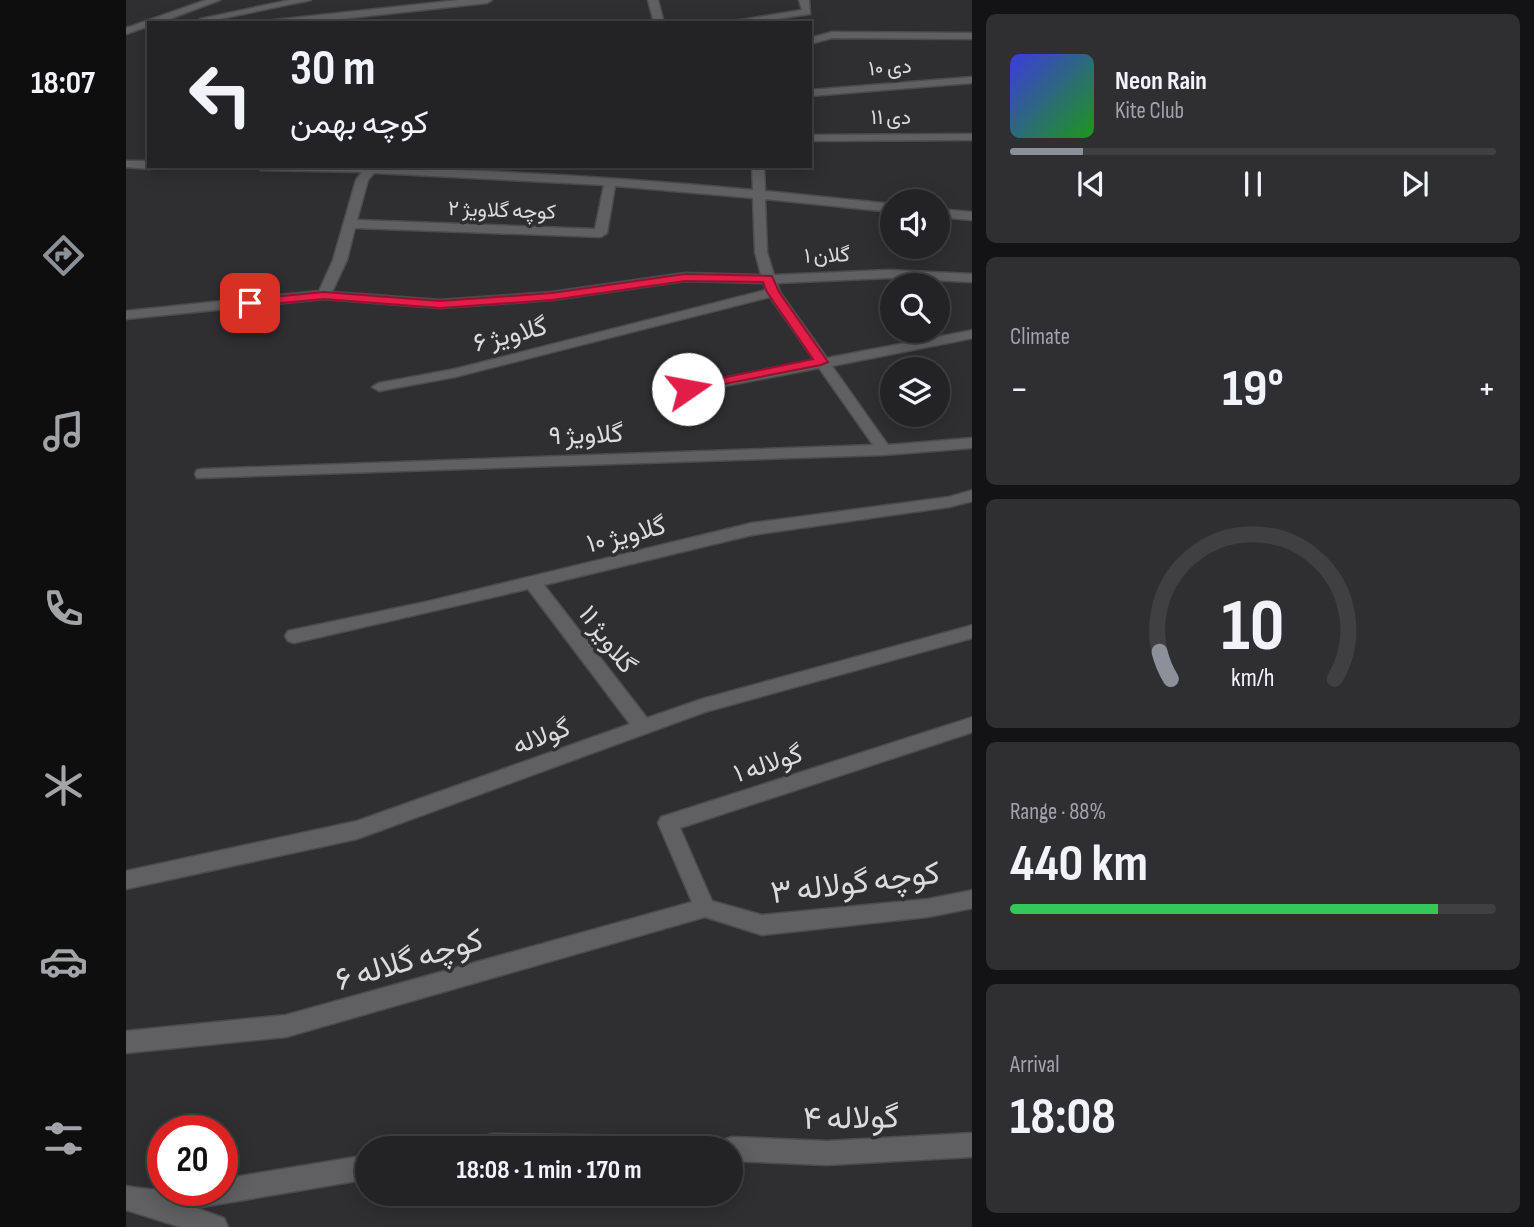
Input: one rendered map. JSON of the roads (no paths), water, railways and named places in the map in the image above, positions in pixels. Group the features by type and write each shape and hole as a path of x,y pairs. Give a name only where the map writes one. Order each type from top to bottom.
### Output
{"street":[{"path":"155,21 215,0"},
{"path":"205,19 306,0"},
{"path":"372,0 378,18"},
{"path":"316,21 378,18 487,0"},
{"path":"653,0 658,21"},
{"path":"742,21 807,12 804,0"},
{"path":"126,31 147,24"},
{"path":"812,40 832,35 972,36"},
{"name":"دی ۱۰","path":"812,93 972,80"},
{"name":"دی ۱۱","path":"812,138 972,137"},
{"path":"130,164 147,165"},
{"path":"324,295 352,224 362,180 372,168"},
{"path":"388,168 760,193 880,207"},
{"path":"758,168 761,252 770,285 884,450"},
{"name":"کوچه گلاویژ ۲","path":"352,224 601,233 610,183"},
{"path":"950,214 972,216"},
{"name":"گلان ۱","path":"770,285 889,274 972,278"},
{"path":"126,315 324,295 440,304 552,296 685,277 770,285"},
{"name":"گلاویژ ۶","path":"379,387 455,373 770,285"},
{"path":"688,389 972,334"},
{"name":"گلاویژ ۹","path":"202,474 884,450 972,443"},
{"name":"گلاویژ ۱۰","path":"294,636 752,528 949,502 972,495"},
{"name":"گلاویژ ۱۱","path":"532,582 643,727"},
{"name":"گولاله","path":"126,880 357,830 702,706 972,631"},
{"name":"گولاله ۱","path":"705,908 668,823 972,724"},
{"name":"کوچه گولاله ۳","path":"705,908 762,925 928,908 972,898"},
{"name":"کوچه گلاله ۶","path":"126,1042 286,1026 705,908"},
{"name":"گولاله ۴","path":"743,1149 827,1153 972,1145"},
{"path":"138,1201 355,1169"},
{"path":"138,1201 215,1227"}]}
